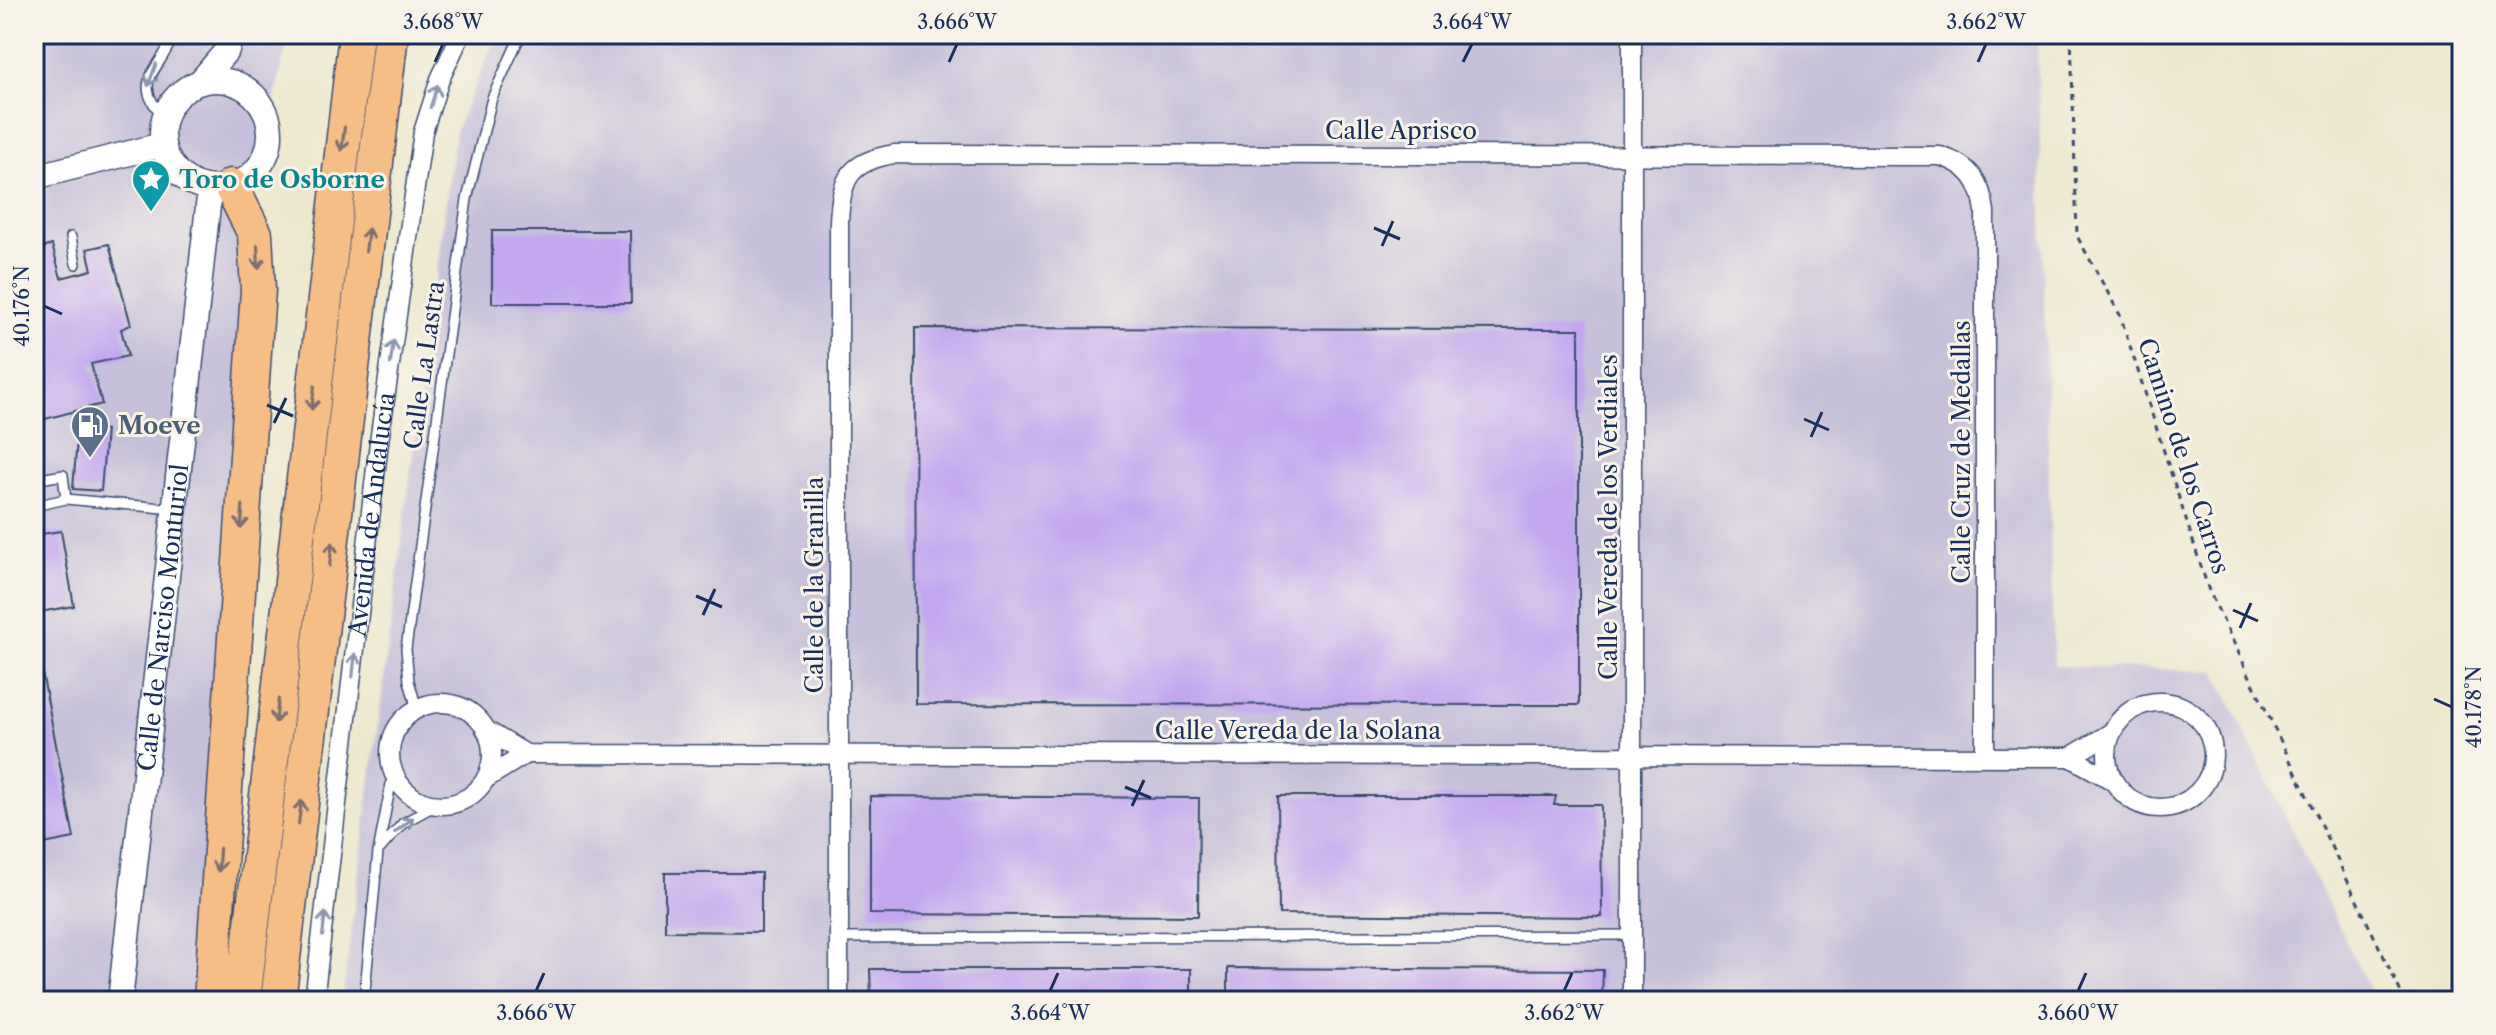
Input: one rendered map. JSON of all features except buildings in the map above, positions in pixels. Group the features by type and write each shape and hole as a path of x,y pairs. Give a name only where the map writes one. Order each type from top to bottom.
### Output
{"highway":[{"path":"243,1001 356,34"},
{"path":"278,1001 391,34"},
{"path":"211,1001 258,290 255,234 220,187"}],"street":[{"path":"200,82 227,50 232,34"},
{"name":"Avenida de Andalucía","path":"314,1001 379,442 423,132 440,79 461,34"},
{"name":"Calle Vereda de los Verdiales","path":"1632,34 1632,1001"},
{"path":"229,81 243,87 264,108 269,122 267,152 260,165 242,181 220,187 179,174 162,145 164,116 184,89 200,82 229,81"},
{"path":"34,177 162,145"},
{"name":"Calle Aprisco","path":"851,171 871,158 894,154 1940,156 1954,160"},
{"name":"Calle Cruz de Medallas","path":"1954,160 1977,181 1985,211 1985,755"},
{"name":"Calle de la Granilla","path":"839,1001 839,222 841,195 851,171"},
{"name":"Calle de Narciso Monturiol","path":"120,1001 173,509 220,187"},
{"path":"2070,757 2112,732 2122,718 2137,707 2154,702 2171,703 2188,710 2201,721 2210,737 2213,754 2211,771 2203,787 2190,799 2174,807 2156,808 2139,804 2124,794 2113,781 2107,756 2112,732"},
{"path":"486,730 526,754 487,778 466,800 436,805 410,795 393,773 390,758 396,730 417,709 448,704 477,717 486,730 493,754 487,778"},
{"name":"Calle Vereda de la Solana","path":"526,754 1985,755 2070,757 2113,781"}],"lane":[{"path":"164,116 150,100 148,82 173,34"},
{"name":"Calle La Lastra","path":"417,709 409,681 406,649 467,199 492,98 521,34"},
{"path":"71,237 76,264"},
{"path":"34,480 63,475 66,499"},
{"path":"34,506 66,499 173,509"},
{"path":"364,1001 378,852 393,773"},
{"path":"378,852 403,823 436,805"},
{"path":"839,938 1631,935"}],"path":[{"name":"Camino de los Carros","path":"2071,34 2077,236 2120,315 2209,591 2405,1001"}],"shaded area":[{"path":"34,34 289,34 260,165 231,186 251,220 210,1001 34,1001"},
{"path":"498,34 2037,34 2054,666 2215,671 2375,1001 342,1001 455,131"}],"place":[{"name":"Toro de Osborne","path":"151,213"},
{"name":"Moeve","path":"90,459"}]}
